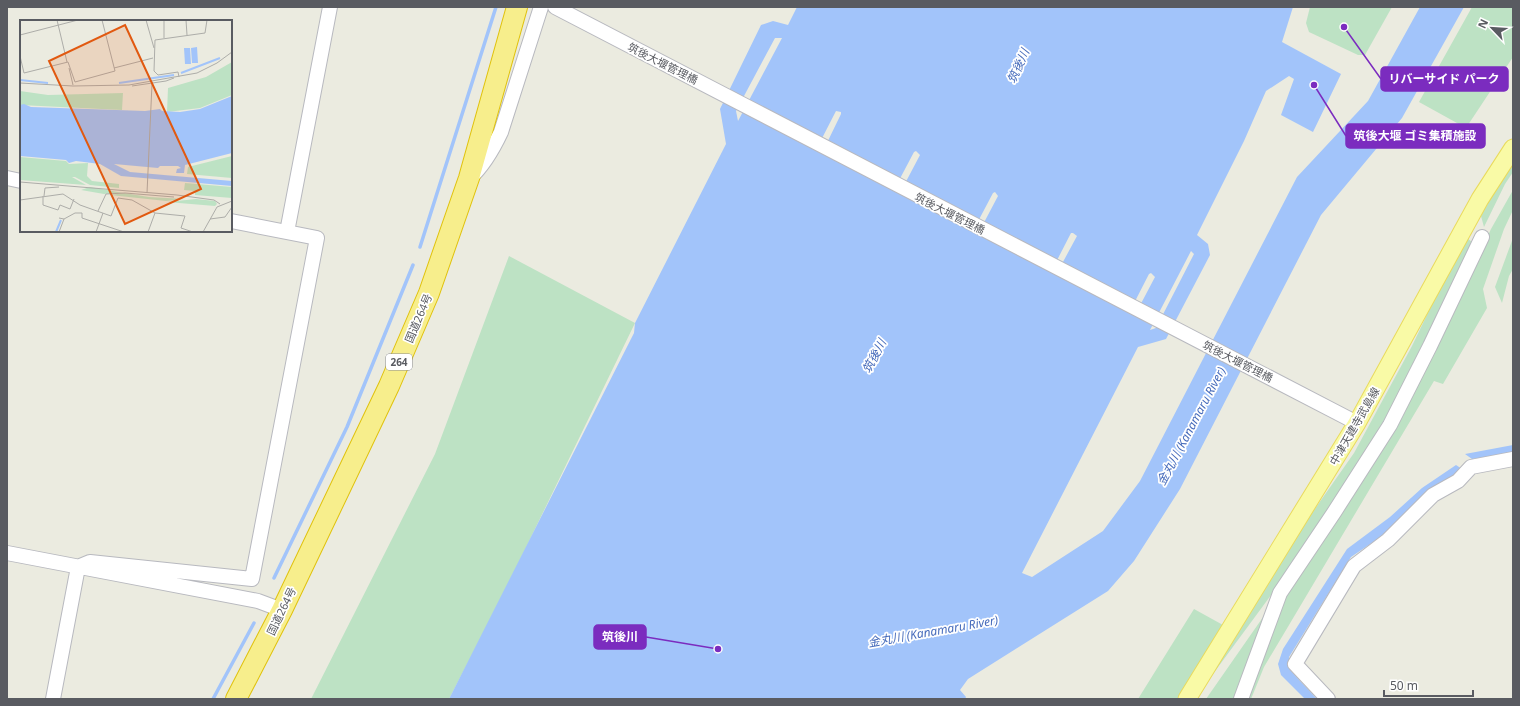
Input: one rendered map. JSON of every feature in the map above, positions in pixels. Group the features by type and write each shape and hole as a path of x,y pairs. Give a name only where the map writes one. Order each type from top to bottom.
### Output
{"highway":[{"name":"国道264号","path":"236,699 282,610 389,386 429,292 470,178 517,7"}],"main road":[{"name":"中津天建寺武島線","path":"1187,699 1352,420 1480,199 1513,148"}],"street":[{"path":"287,232 330,7"},
{"path":"470,178 480,169 494,148 501,132 541,7"},
{"name":"筑後大堰管理橋","path":"555,7 1352,420"},
{"path":"7,178 20,181"},
{"path":"78,567 90,562 252,579 317,238 232,221"},
{"path":"1241,699 1280,593 1390,425 1430,346 1482,237"},
{"path":"1328,699 1295,664 1354,566 1388,540 1433,495 1458,481 1471,467 1513,459"},
{"path":"7,553 258,601 282,610"},
{"path":"53,699 78,567"}],"green space":[{"path":"1310,7 1392,7 1365,55 1358,55 1309,32 1306,23"},
{"path":"1472,7 1513,7 1513,57 1466,128 1419,102"},
{"path":"1513,164 1513,172 1505,184 1484,227 1481,216 1498,184"},
{"path":"1513,190 1513,210 1504,229 1483,289 1487,308 1443,384 1434,381 1264,667 1251,699 1245,699 1282,600 1436,346 1491,229"},
{"path":"1467,238 1472,242 1407,381 1383,426 1341,496 1318,530 1198,695 1305,523 1354,453 1412,346 1446,275"},
{"path":"1513,238 1513,269 1509,276 1502,303 1495,287"},
{"path":"509,256 635,323 499,603 449,699 311,699 435,454"},
{"path":"1194,609 1223,625 1178,699 1138,699"},
{"path":"1268,610 1236,699 1206,699"}],"water":[{"name":"金丸川 (Kanamaru River)","path":"797,7 1293,7 1282,42 1341,74 1313,132 1281,115 1294,79 1289,76 1266,91 1244,141 1197,235 1208,244 1210,255 1166,339 1138,347 1022,573 1032,577 1103,531 1140,481 1297,177 1368,101 1420,7 1464,7 1402,118 1321,215 1180,489 1134,561 1108,591 968,679 960,690 966,697 965,699 449,699 634,333 635,323 726,144 720,109 761,25 773,21 788,25","holes":["775,38 782,38 738,121 736,111","836,111 841,112 823,151 817,148","916,151 920,155 901,191 895,188 914,152","995,192 998,196 979,232 974,229 993,193","1071,233 1073,233 1077,236 1057,273 1052,270","1191,251 1194,254 1156,328 1150,330","1151,273 1155,277 1136,313 1130,311 1149,274"]},
{"path":"1513,445 1513,454 1472,459 1465,454"},
{"path":"1456,465 1462,469 1388,532 1351,557 1289,657 1290,670 1317,699 1305,699 1281,675 1278,664 1283,649 1347,549 1390,517 1422,488"}],"waterway":[{"path":"420,247 496,7"},
{"path":"274,578 347,427 413,265"},
{"path":"213,699 254,623"}],"place":[{"name":"リバーサイド パーク","path":"1344,27"},
{"name":"筑後大堰 ゴミ集積施設","path":"1314,85"},
{"name":"筑後川","path":"718,649"}]}
